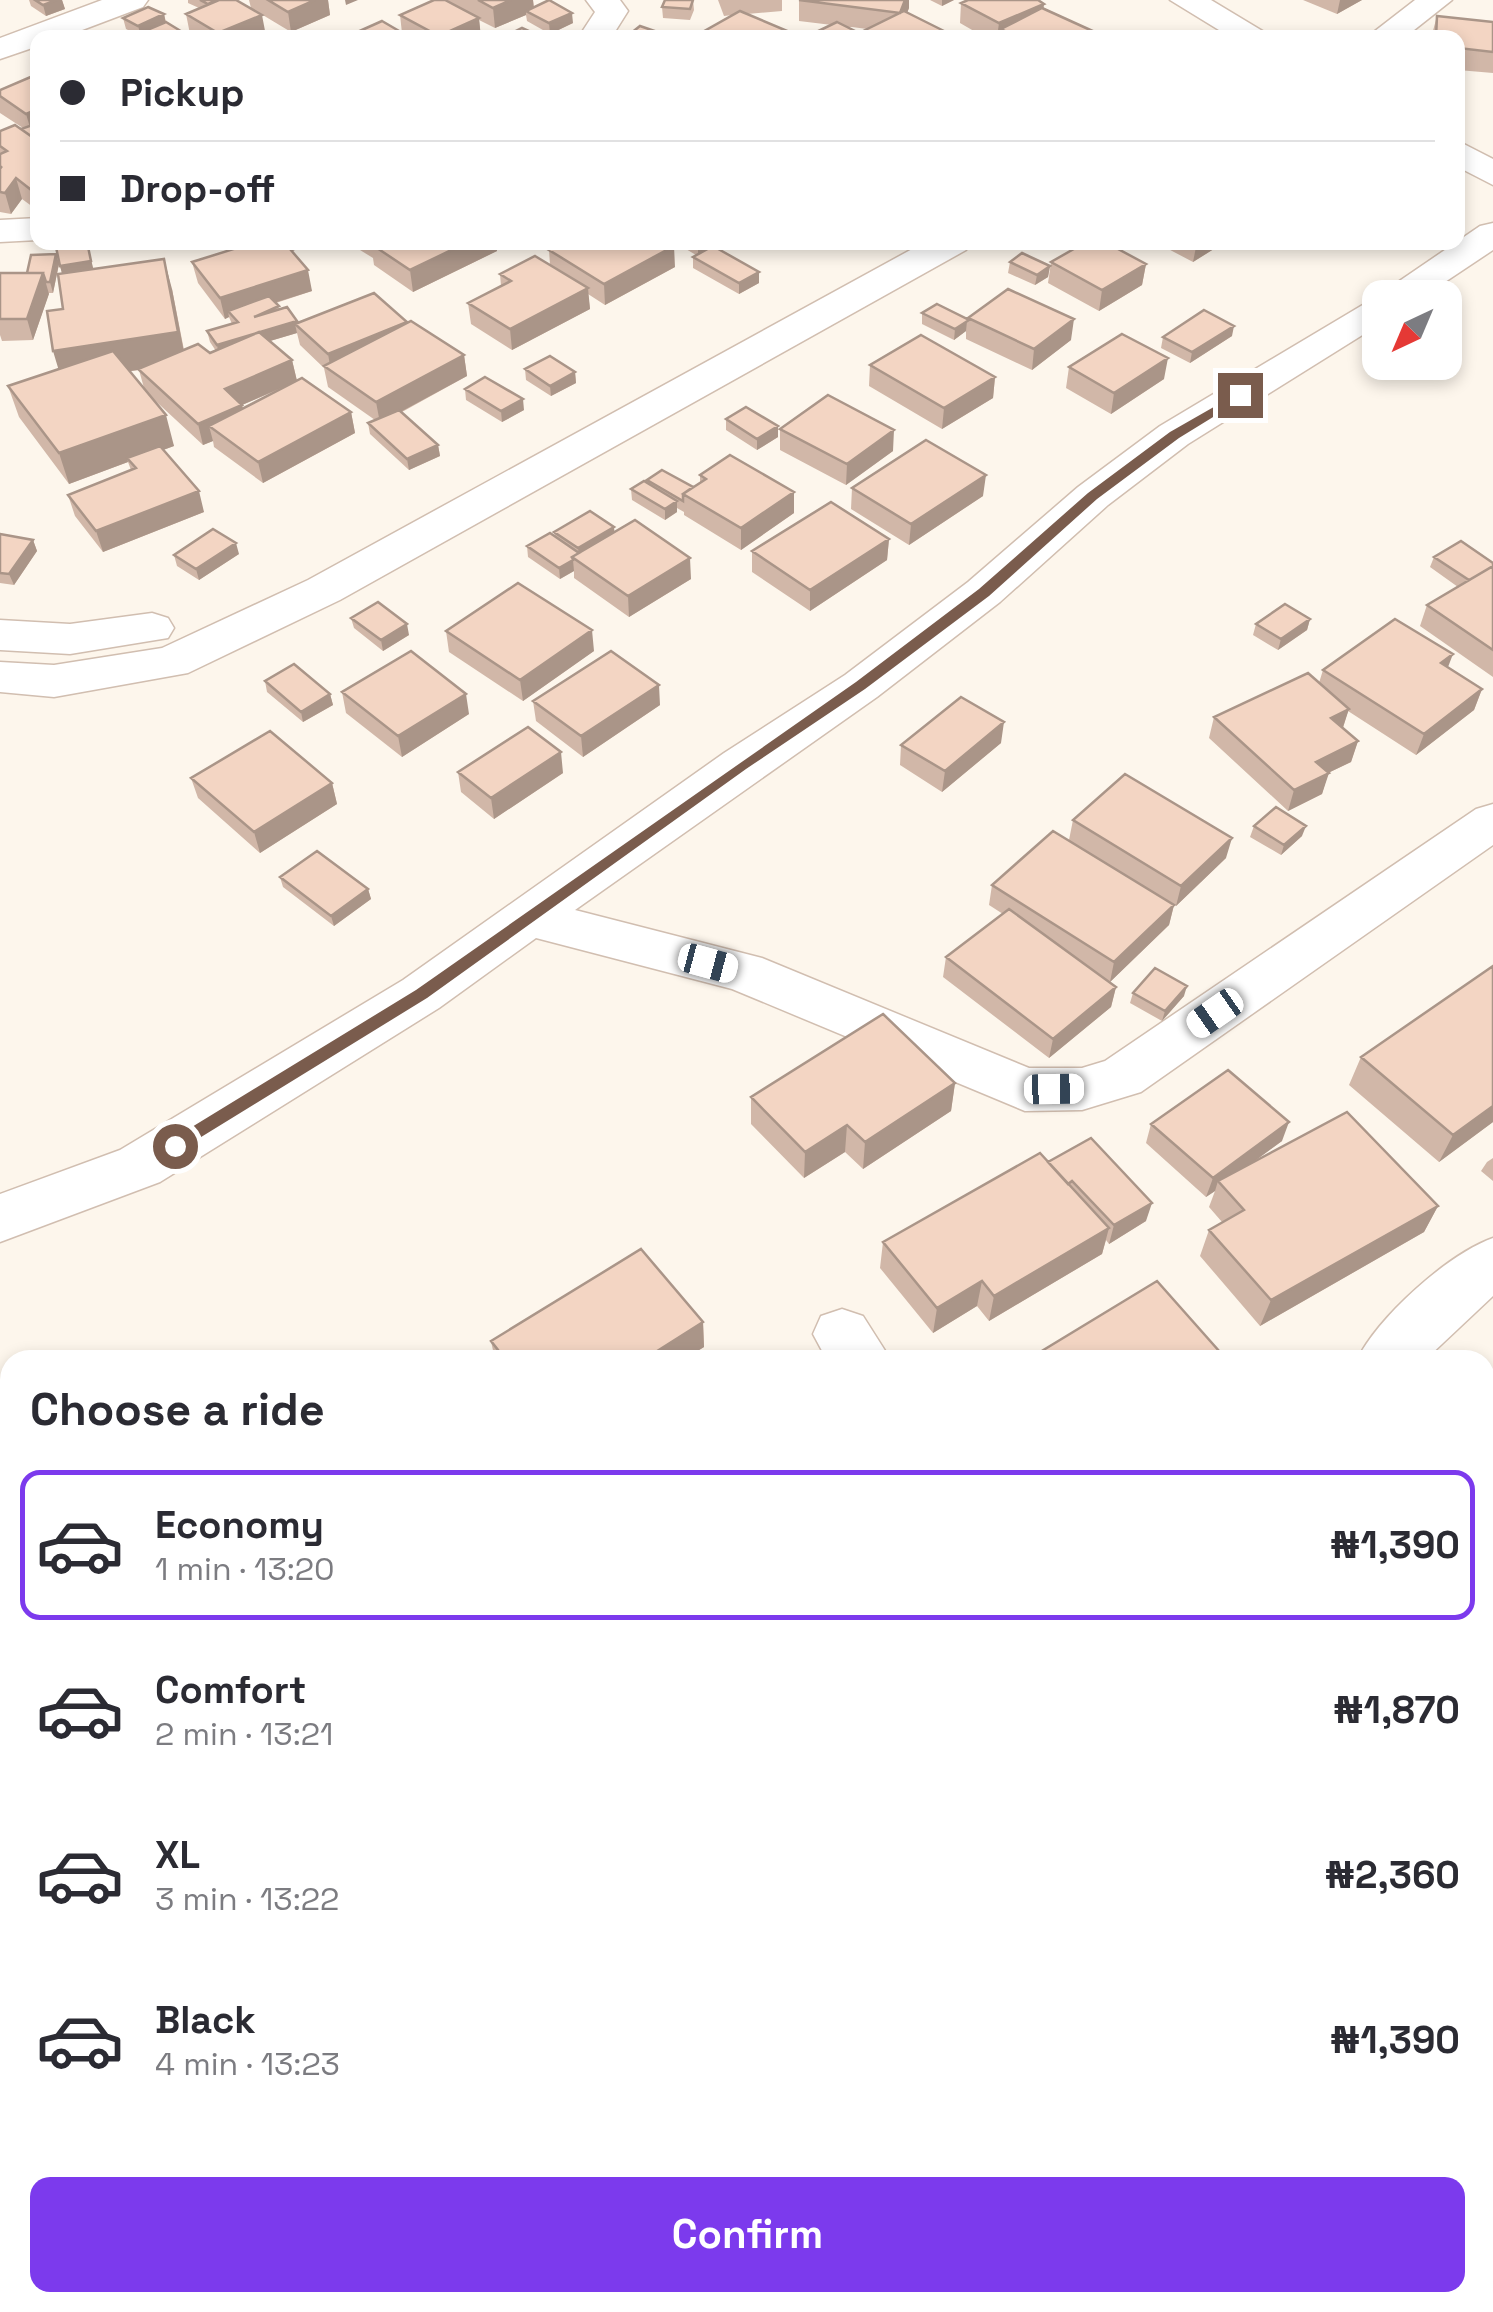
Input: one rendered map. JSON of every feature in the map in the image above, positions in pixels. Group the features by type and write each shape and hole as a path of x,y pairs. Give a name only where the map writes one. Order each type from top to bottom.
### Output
{"street":[{"path":"51,30 132,0"},
{"path":"599,30 612,11 602,0"},
{"path":"1186,0 1243,30"},
{"path":"1393,30 1436,0"},
{"path":"0,49 30,38"},
{"path":"1465,156 1493,174"},
{"path":"0,231 30,229"},
{"path":"1422,280 1493,234"},
{"path":"0,677 54,681 172,662 324,590 875,250"},
{"path":"0,634 70,639 127,634 189,618 256,593 936,250"},
{"path":"0,1218 140,1166 405,1004 876,674 984,592 1093,496 1174,435 1362,318"},
{"path":"530,917 744,972 1024,1090 1082,1089 1122,1077 1493,821"},
{"path":"1397,1350 1430,1314 1493,1262"}],"building":[{"path":"219,0 236,0 262,15 225,30 213,30 186,14"},
{"path":"268,0 315,0 288,12"},
{"path":"434,0 445,0 479,18 452,30 428,30 400,15"},
{"path":"478,0 511,0 493,8"},
{"path":"549,0 572,13 549,23 526,11"},
{"path":"665,0 693,0 690,9 662,7"},
{"path":"799,0 905,0 900,13"},
{"path":"1038,0 1044,4 999,23 961,3"},
{"path":"148,7 164,14 138,26 123,18"},
{"path":"1042,8 1090,30 1003,30"},
{"path":"740,11 785,30 706,30"},
{"path":"904,11 942,30 865,30"},
{"path":"1437,16 1493,22 1493,52 1465,49 1465,30 1436,30"},
{"path":"382,21 397,30 362,30"},
{"path":"166,22 179,30 147,30"},
{"path":"837,22 853,30 820,30"},
{"path":"30,77 30,112 26,114 0,96 0,90"},
{"path":"15,125 30,135 30,189 16,178 5,193 0,192 0,154 7,151 0,146 0,131"},
{"path":"57,250 89,250 91,261 60,266"},
{"path":"230,250 291,250 308,270 220,298 192,262"},
{"path":"380,250 451,250 410,270"},
{"path":"549,250 667,250 604,284"},
{"path":"706,250 720,250 759,272 739,283 693,257"},
{"path":"1072,250 1120,250 1146,264 1102,290 1051,262"},
{"path":"1022,253 1050,266 1037,275 1010,262"},
{"path":"56,254 50,282 46,282 43,273 27,273 31,255"},
{"path":"535,256 588,288 510,329 468,303 511,281 500,274"},
{"path":"164,259 178,332 53,351 47,311 63,309 58,274"},
{"path":"0,273 43,273 27,319 0,319"},
{"path":"1008,289 1074,319 1034,349 968,318"},
{"path":"374,293 407,322 328,354 295,324"},
{"path":"269,296 279,306 254,317 287,307 297,321 217,345 207,331 238,322 228,311"},
{"path":"937,304 969,320 955,329 922,313"},
{"path":"1204,310 1234,326 1192,352 1163,337"},
{"path":"411,321 464,355 376,402 324,366"},
{"path":"259,332 292,360 225,389 242,405 198,424 138,369 198,344 210,353"},
{"path":"1122,334 1168,358 1114,393 1069,367"},
{"path":"921,335 995,377 944,408 870,365"},
{"path":"113,351 166,415 59,453 8,386"},
{"path":"550,356 575,372 550,386 525,369"},
{"path":"485,377 523,399 501,411 465,389"},
{"path":"302,378 351,412 258,462 209,426"},
{"path":"828,395 894,430 847,464 780,429"},
{"path":"746,407 778,426 757,439 726,419"},
{"path":"399,410 438,445 407,459 368,423"},
{"path":"926,440 986,475 911,524 852,488"},
{"path":"160,446 199,491 96,531 68,495 136,468 127,458"},
{"path":"730,455 794,492 741,528 683,494 706,479 700,475"},
{"path":"662,470 693,487 683,494 683,501 647,480"},
{"path":"644,481 677,501 665,509 631,489"},
{"path":"831,502 889,539 810,590 752,551"},
{"path":"590,511 614,527 578,548 554,532"},
{"path":"635,520 690,558 628,596 572,557"},
{"path":"213,529 236,543 196,569 174,555"},
{"path":"550,533 579,553 559,568 527,546"},
{"path":"0,534 33,540 9,574 0,573"},
{"path":"1461,541 1493,566 1469,580 1434,557"},
{"path":"1493,566 1493,650 1427,605"},
{"path":"518,583 592,630 520,680 446,631"},
{"path":"378,602 407,624 381,640 351,618"},
{"path":"1285,604 1310,619 1281,639 1256,624"},
{"path":"1395,619 1453,654 1441,663 1482,689 1424,734 1323,670"},
{"path":"411,651 466,694 398,736 342,692"},
{"path":"611,651 659,685 581,736 533,701"},
{"path":"294,664 330,694 301,712 265,681"},
{"path":"1308,673 1349,709 1331,718 1358,741 1316,762 1329,773 1294,790 1214,717"},
{"path":"961,697 1004,722 945,771 901,745"},
{"path":"528,727 561,752 491,798 458,772"},
{"path":"270,731 332,783 254,832 191,778"},
{"path":"1125,774 1232,838 1181,886 1073,820"},
{"path":"1276,807 1306,826 1284,845 1254,826"},
{"path":"1053,831 1174,905 1114,962 992,885"},
{"path":"317,851 368,889 331,916 280,877"},
{"path":"1009,909 1116,987 1053,1039 946,957"},
{"path":"1493,966 1493,1106 1453,1135 1361,1057"},
{"path":"1155,968 1187,986 1165,1011 1133,993"},
{"path":"883,1014 955,1083 865,1142 847,1125 805,1152 751,1097"},
{"path":"1228,1070 1289,1122 1213,1178 1151,1124"},
{"path":"1347,1112 1438,1206 1271,1300 1209,1230 1244,1210 1218,1181"},
{"path":"1091,1138 1152,1203 1114,1225 1048,1162"},
{"path":"1040,1153 1109,1228 994,1296 982,1281 937,1308 883,1242"},
{"path":"641,1249 703,1322 659,1350 498,1350 491,1341"},
{"path":"1157,1281 1218,1350 1043,1350"}],"route":[{"path":"175,1146 421,994 741,765 860,686 984,592 1093,496 1174,435 1240,395"}]}
